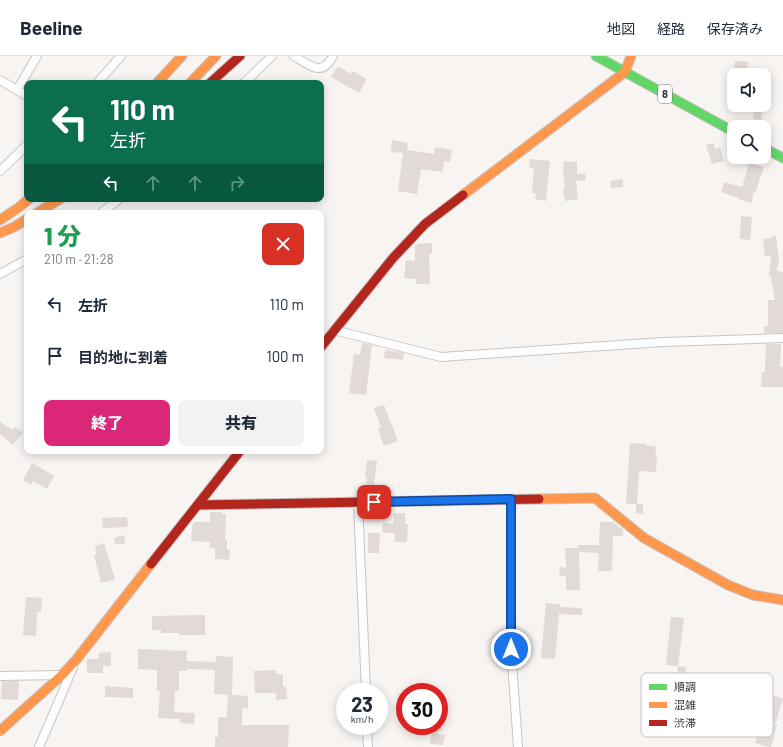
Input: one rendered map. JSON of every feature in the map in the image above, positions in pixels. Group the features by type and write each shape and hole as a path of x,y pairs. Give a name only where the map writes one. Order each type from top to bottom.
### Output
{"main road":[{"path":"160,80 182,56"},
{"path":"193,80 216,56"},
{"path":"213,80 240,56"},
{"name":"8","path":"596,56 727,128"},
{"path":"324,343 393,258 425,224 625,72 631,56"},
{"path":"771,152 783,158"},
{"path":"0,220 25,202"},
{"path":"34,210 46,202"},
{"path":"42,210 55,202"},
{"path":"0,232 24,217"},
{"path":"0,232 14,227 24,221"},
{"path":"0,731 62,675 76,660 238,454"},
{"path":"198,505 595,498 644,538 728,586 753,595 783,600"}],"street":[{"path":"17,90 37,56"},
{"path":"100,80 121,56"},
{"path":"247,80 272,56"},
{"path":"294,56 317,69 323,68 333,56"},
{"path":"0,80 24,94"},
{"path":"0,170 24,148"},
{"path":"105,210 115,202"},
{"path":"0,274 24,261"},
{"path":"334,330 441,357 663,342 783,338"},
{"path":"511,499 511,649 518,747"},
{"path":"358,502 366,683"},
{"path":"38,747 62,696 76,660"},
{"path":"0,676 62,675"},
{"path":"367,735 368,747"}],"building":[{"path":"735,61 748,62 747,68 734,68"},
{"path":"338,66 351,74 352,71 367,79 359,93 331,77"},
{"path":"754,112 762,112 761,120 753,119"},
{"path":"392,140 408,143 407,150 434,154 435,147 452,150 450,162 444,161 443,172 421,169 417,194 398,191 403,153 391,152"},
{"path":"713,143 715,149 720,147 724,161 712,164 706,145"},
{"path":"530,159 550,161 546,201 535,199 536,193 532,193 534,168 529,167"},
{"path":"564,161 577,162 577,174 585,174 586,180 576,181 578,199 565,201 563,189 565,188 563,169"},
{"path":"749,164 764,167 755,193 753,193 752,203 721,192 724,182 742,187"},
{"path":"623,179 623,187 611,188 610,181"},
{"path":"741,216 752,217 750,240 740,239"},
{"path":"772,236 776,236 779,261 777,271 783,272 783,333 764,333 764,326 768,326 768,300 775,300 771,277 769,276 771,256 765,256 763,239 772,238"},
{"path":"432,243 432,254 429,254 430,284 416,284 416,279 404,278 406,260 415,261 415,246 417,244"},
{"path":"362,343 372,345 366,395 349,393 354,354 360,355"},
{"path":"766,344 781,344 780,367 783,367 783,387 761,387 762,372 765,372"},
{"path":"385,350 404,353 403,360 384,358"},
{"path":"384,405 398,441 384,446 378,429 381,428 374,408"},
{"path":"0,422 13,430 15,427 23,433 13,445 0,434"},
{"path":"630,443 655,446 657,455 656,472 639,471 637,504 643,504 643,514 636,513 636,504 626,504"},
{"path":"367,460 377,461 374,485 366,484 367,477 365,477"},
{"path":"32,463 54,476 47,489 33,481 31,485 23,480"},
{"path":"210,512 222,512 222,514 226,514 225,540 227,540 227,550 230,550 229,560 215,559 215,548 210,548 210,542 191,541 192,525 194,522 210,522"},
{"path":"394,513 405,513 405,524 408,524 407,542 394,542 395,534 382,532 383,523 393,524"},
{"path":"127,517 128,527 103,528 102,518"},
{"path":"600,522 613,522 623,530 623,536 613,536 612,571 598,571 599,553 579,552 580,590 566,590 566,576 559,576 560,567 566,568 565,548 578,548 578,545 599,545"},
{"path":"368,533 380,533 379,553 368,553"},
{"path":"124,535 125,544 115,544 114,538"},
{"path":"104,543 115,579 101,583 94,555 97,554 95,546"},
{"path":"26,597 42,598 41,612 37,612 36,636 23,635"},
{"path":"546,603 560,604 560,607 582,608 582,615 559,614 555,659 541,658"},
{"path":"205,615 205,635 179,635 179,633 161,633 161,630 152,630 152,616"},
{"path":"671,617 684,618 678,666 666,665"},
{"path":"138,649 187,651 187,661 216,662 216,656 233,657 232,695 248,696 248,708 242,708 242,725 289,725 288,747 215,747 215,737 218,737 218,717 227,717 228,695 214,694 215,670 187,669 187,671 179,671 179,691 175,691 174,712 195,713 194,724 180,723 180,719 158,718 160,691 157,691 157,670 138,669"},
{"path":"111,652 111,666 103,666 103,673 87,673 87,659 99,659 99,653"},
{"path":"678,666 686,667 685,673 677,673"},
{"path":"276,670 276,674 283,674 283,687 286,686 287,699 276,700 276,693 255,693 254,671"},
{"path":"2,681 19,681 18,700 1,699"},
{"path":"105,686 133,688 133,698 105,697"},
{"path":"774,695 783,699 775,725 777,725 771,747 769,747 755,743 757,737 773,737"},
{"path":"432,735 445,735 443,745 430,744"}],"traffic: fast":[{"path":"596,56 727,128"},
{"path":"771,152 783,158"}],"traffic: slow":[{"path":"160,80 182,56"},
{"path":"193,80 216,56"},
{"path":"463,195 625,72 631,56"},
{"path":"0,220 25,202"},
{"path":"42,210 55,202"},
{"path":"0,233 24,221"},
{"path":"539,499 595,498 644,538 728,585 753,595 783,600"},
{"path":"0,731 62,675 76,660 151,564"}],"traffic: jam":[{"path":"213,80 240,56"},
{"path":"324,343 393,258 425,224 463,195"},
{"path":"151,564 238,454"},
{"path":"198,505 539,499"}],"route":[{"path":"374,502 511,499 511,649"}]}
